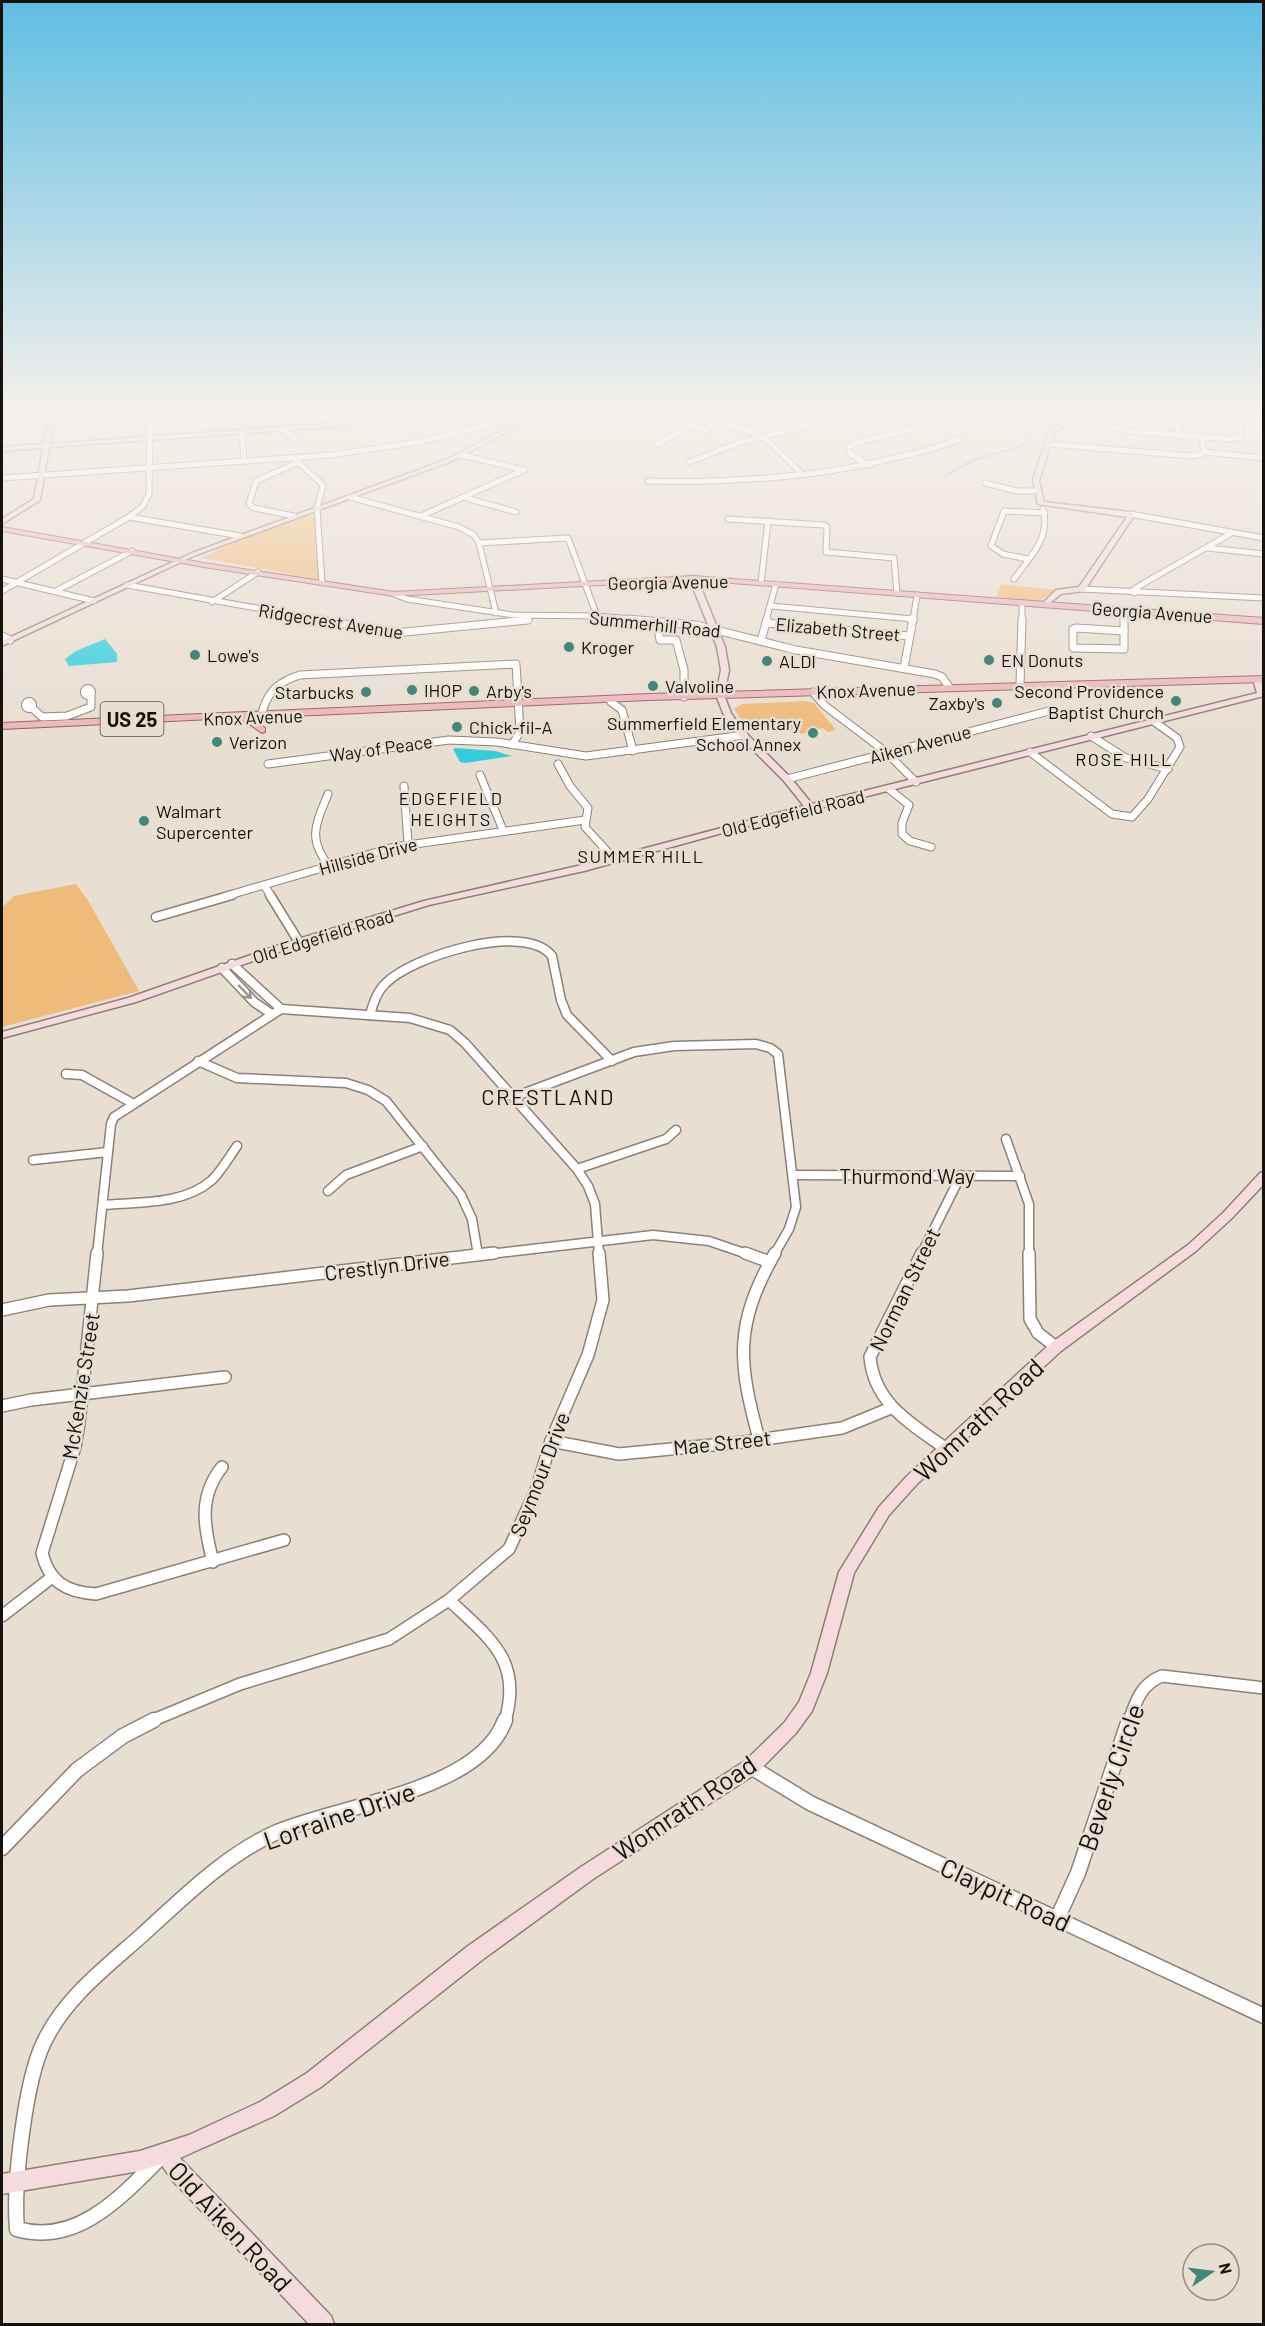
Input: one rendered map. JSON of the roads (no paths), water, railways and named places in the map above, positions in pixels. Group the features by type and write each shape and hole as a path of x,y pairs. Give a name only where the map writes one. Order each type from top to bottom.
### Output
{"main road":[{"name":"Georgia Avenue","path":"2,529 423,598 489,590 693,578 1263,621"},
{"name":"Knox Avenue","path":"517,705 1020,684 1260,679"},
{"name":"Knox Avenue","path":"2,727 78,720 611,702 684,697"},
{"name":"Knox Avenue","path":"78,720 229,718 261,715"},
{"path":"229,718 252,722 262,730"}],"street":[{"path":"2,644 162,569 294,516"},
{"path":"318,516 322,583"},
{"path":"421,516 464,528 474,535 479,543 496,613"},
{"path":"1002,516 991,546 997,551 1028,559"},
{"path":"1014,579 1047,532 1045,516"},
{"path":"1081,590 1129,516"},
{"path":"1143,516 1164,518 1230,534 1263,538"},
{"path":"2,591 129,517 240,536"},
{"path":"728,519 824,525 826,552 894,558 897,593"},
{"path":"761,583 768,521"},
{"path":"1134,592 1133,590 1146,582 1230,534"},
{"path":"479,543 568,538 597,616"},
{"path":"1207,548 1263,554"},
{"path":"56,591 132,551"},
{"path":"212,602 258,572"},
{"path":"693,578 714,628 725,670 720,695 727,713 744,735 787,779 811,808"},
{"path":"2,579 94,601"},
{"path":"761,641 776,584"},
{"name":"Ridgecrest Avenue","path":"128,585 212,602 395,633 466,628 525,620 536,616"},
{"path":"1046,604 1059,592 1081,590 1263,598"},
{"path":"904,668 917,595"},
{"name":"Summerhill Road","path":"423,598 496,613 536,616 597,616 714,628 761,641 939,675 949,687"},
{"path":"1020,684 1022,603"},
{"path":"771,606 913,619"},
{"path":"1124,610 1124,631 1122,651 1073,648 1073,629 1124,631"},
{"path":"666,622 657,628 657,633 660,640 676,640 684,670 684,697"},
{"name":"Elizabeth Street","path":"766,623 909,636"},
{"path":"2,636 10,640"},
{"path":"261,715 273,686 300,675 516,664 520,732 512,745"},
{"name":"Old Edgefield Road","path":"2,1035 128,1001 299,942 428,903 615,860 1152,720 1262,694 1260,679"},
{"path":"813,692 824,705 886,752 916,782"},
{"path":"31,707 39,716 46,718 78,720 91,707 93,699 90,694"},
{"path":"622,710 630,701"},
{"path":"611,702 622,710 633,751"},
{"name":"Aiken Avenue","path":"787,779 1053,710"},
{"path":"1030,752 1112,814 1124,817 1137,814 1179,749 1180,742 1152,720"},
{"name":"Way of Peace","path":"268,764 428,741 467,740 586,756 744,735"},
{"path":"1091,736 1126,758 1167,769"},
{"path":"558,764 570,786 588,808 589,814 585,820 585,827 615,860"},
{"path":"480,775 503,830"},
{"path":"404,786 408,844"},
{"path":"889,789 909,805 902,824 904,837 911,842 931,847"},
{"path":"328,794 314,841 317,852 329,866"},
{"name":"Hillside Drive","path":"156,917 408,844 585,820"},
{"path":"264,885 299,942"},
{"path":"370,1015 376,996 385,983 409,967 496,941 526,940 541,945 551,953 564,1010 612,1061"},
{"path":"227,966 254,1002 276,1011"},
{"name":"Seymour Drive","path":"2,1848 77,1770 103,1749 143,1724 240,1684 389,1639 414,1625 449,1600 502,1557 515,1540 537,1488 551,1441 588,1355 601,1311 603,1290 595,1204 588,1186 577,1169 478,1055 450,1030 410,1018 276,1011"},
{"name":"McKenzie Street","path":"51,1578 43,1560 43,1545 75,1447 84,1394 112,1121 132,1103 276,1011"},
{"path":"514,1097 633,1052 663,1047 756,1044 774,1050 781,1065 795,1214 784,1241 770,1262 745,1316 740,1345 746,1391 759,1440"},
{"path":"198,1061 237,1078 338,1081 368,1090 386,1101 466,1204 472,1219 478,1255"},
{"path":"66,1074 82,1075 132,1103"},
{"path":"577,1169 666,1139 676,1130"},
{"path":"1006,1139 1029,1204 1030,1319 1035,1330 1056,1347"},
{"path":"103,1205 163,1198 195,1191 211,1180 237,1146"},
{"path":"328,1191 346,1175 423,1146"},
{"path":"33,1160 108,1152"},
{"name":"Thurmond Way","path":"793,1175 1020,1176"},
{"name":"Norman Street","path":"945,1448 891,1408 872,1380 870,1364 872,1350 961,1175"},
{"name":"Womrath Road","path":"10,2183 114,2167 165,2153 242,2122 291,2095 356,2048 483,1946 645,1834 751,1767 790,1728 806,1706 819,1673 842,1587 862,1543 884,1511 945,1448 1056,1347 1192,1248 1228,1215 1263,1176"},
{"name":"Crestlyn Drive","path":"2,1310 49,1300 93,1299 653,1235 677,1236 720,1244 770,1262"},
{"path":"2,1406 225,1377"},
{"name":"Mae Street","path":"551,1441 619,1454 759,1440 842,1428 891,1408"},
{"path":"213,1562 202,1510 207,1488 222,1467"},
{"path":"2,1616 51,1578 74,1591 96,1594 284,1540"},
{"name":"Lorraine Drive","path":"165,2153 118,2200 70,2228 36,2235 17,2229 10,2183 30,2083 37,2060 53,2025 75,1995 188,1893 241,1851 278,1832 447,1777 477,1759 493,1743 504,1723 510,1703 509,1671 492,1640 449,1600"},
{"name":"Beverly Circle","path":"1058,1917 1078,1873 1125,1729 1140,1691 1149,1681 1162,1676 1263,1688"},
{"name":"Claypit Road","path":"751,1767 810,1803 1058,1917 1263,2016"},
{"name":"Old Aiken Road","path":"165,2153 179,2174 323,2325"}],"water":[{"path":"105,639 117,654 117,662 69,666 65,659 76,651"},
{"path":"453,749 495,751 512,756 465,763 460,762"}],"place":[{"name":"Kroger","path":"569,647"},
{"name":"Lowe's","path":"195,655"},
{"name":"EN Donuts","path":"989,660"},
{"name":"ALDI","path":"767,661"},
{"name":"Valvoline","path":"653,686"},
{"name":"IHOP","path":"412,690"},
{"name":"Arby's","path":"474,691"},
{"name":"Starbucks","path":"366,692"},
{"name":"Second Providence Baptist Church","path":"1176,701"},
{"name":"Zaxby's","path":"997,703"},
{"name":"Chick-fil-A","path":"457,727"},
{"name":"Summerfield Elementary School Annex","path":"813,733"},
{"name":"Verizon","path":"217,742"},
{"name":"Walmart Supercenter","path":"144,821"}],"district":[{"name":"ROSE HILL","path":"1124,759"},
{"name":"EDGEFIELD HEIGHTS","path":"451,808"},
{"name":"SUMMER HILL","path":"641,856"},
{"name":"CRESTLAND","path":"548,1096"}]}
